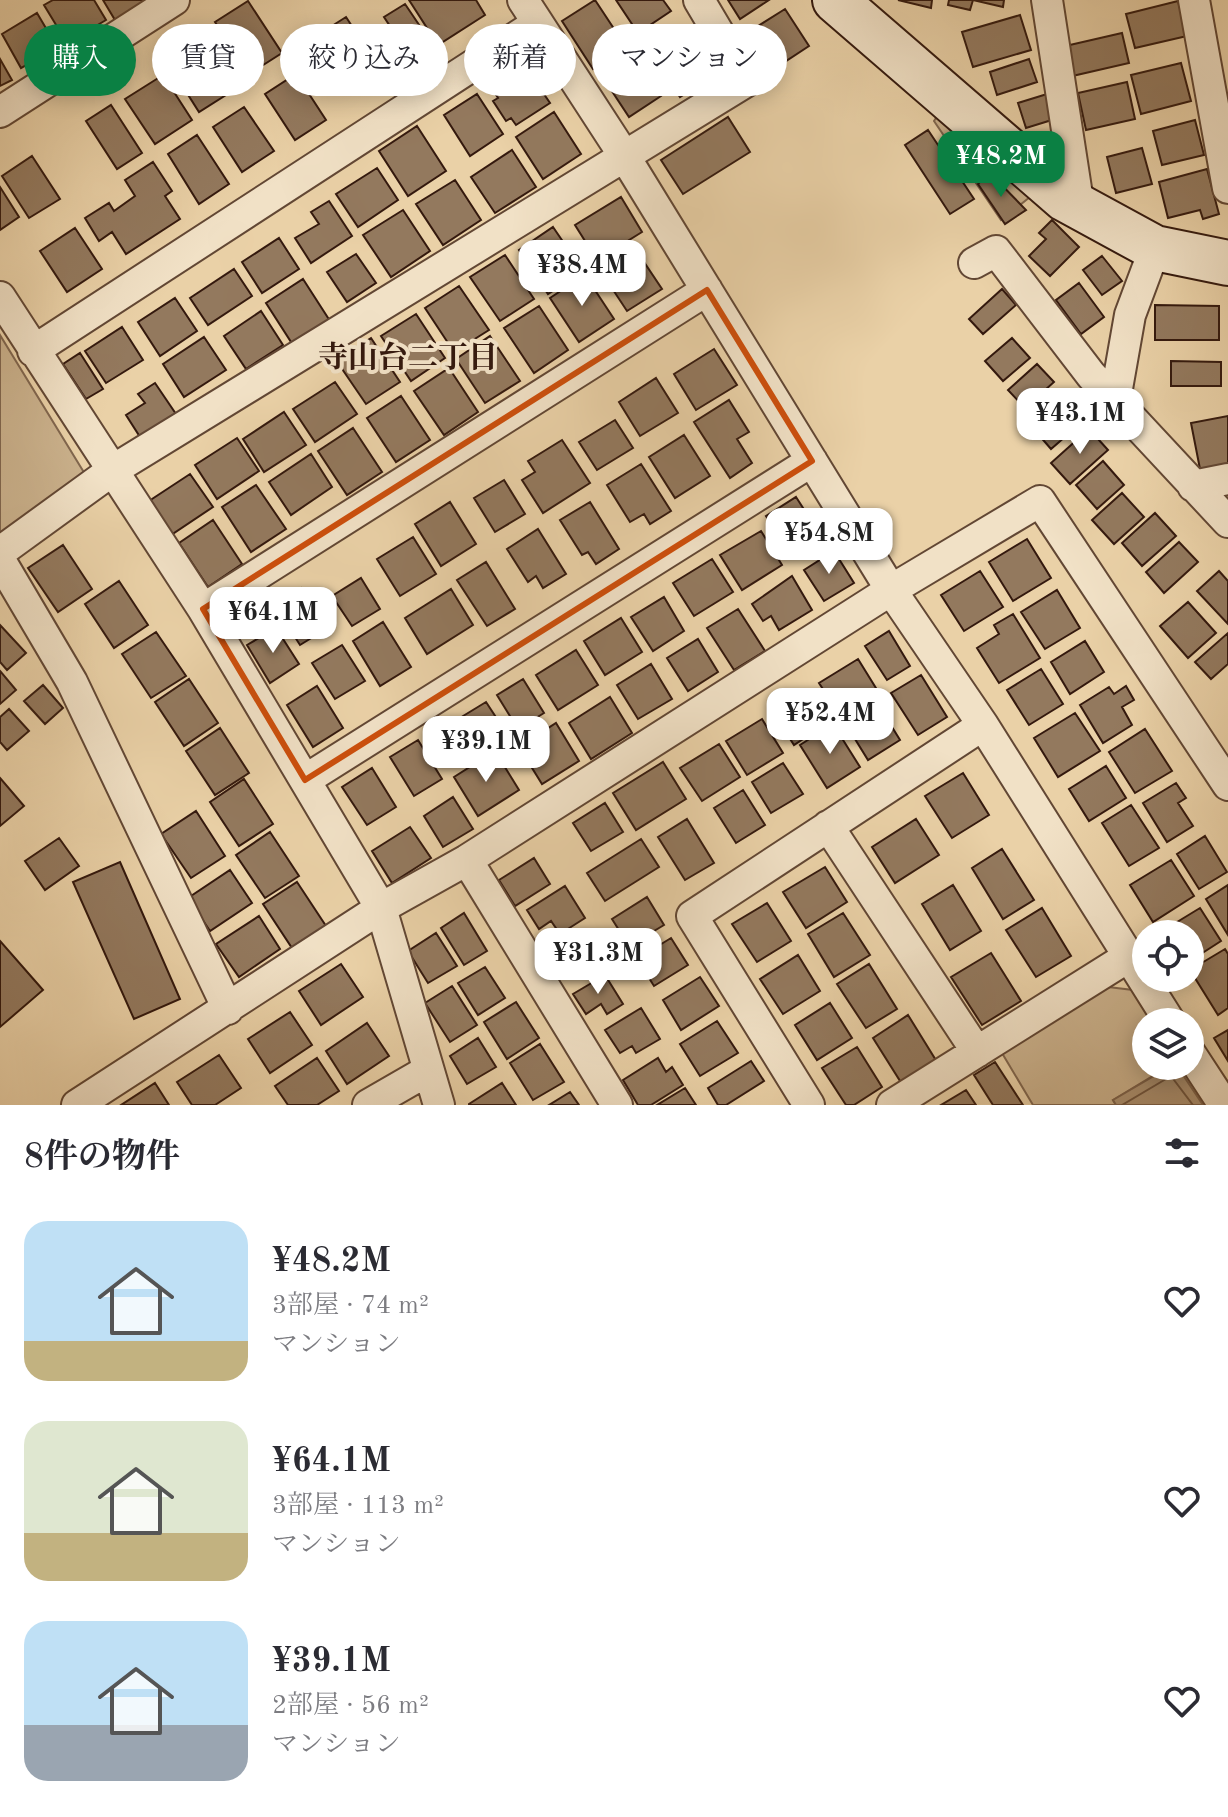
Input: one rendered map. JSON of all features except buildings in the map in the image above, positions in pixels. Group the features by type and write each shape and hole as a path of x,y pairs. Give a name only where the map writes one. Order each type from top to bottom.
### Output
{"street":[{"path":"0,112 174,0"},
{"path":"0,552 113,470 747,81 699,0"},
{"path":"835,0 1065,199 1155,248 1228,263"},
{"path":"1047,0 1079,208"},
{"path":"1194,0 1228,188"},
{"path":"33,351 530,12 625,157 891,590 983,725 1161,1008"},
{"path":"1115,400 1130,315 1155,248"},
{"path":"974,263 996,251 1091,375 1228,522"},
{"path":"203,609 707,290"},
{"path":"0,297 203,609 381,908 439,1105"},
{"path":"305,780 812,461"},
{"path":"1193,486 1228,479"},
{"path":"77,1105 381,908 467,860 891,590 1040,501 1228,785"},
{"path":"0,560 72,682 228,1009"},
{"path":"809,1105 692,916 983,725"},
{"path":"828,826 977,1052"},
{"path":"467,860 617,1105"},
{"path":"892,1105 1128,957"},
{"path":"368,1105 427,1071"},
{"path":"1204,1072 1224,1100"}],"highlighted area":[{"path":"707,290 812,461 305,780 203,609"}],"shaded area":[{"path":"940,112 1030,197 1001,220 934,121"},
{"path":"0,335 88,479 0,544"},
{"path":"1108,987 1132,990 1143,1008 1132,1008 1132,1080 1146,1080 1113,1100 1116,1105 1033,1105 1002,1053"}],"water":[{"path":"1147,1080 1186,1080 1203,1105 1116,1105 1113,1100"}],"district":[{"name":"寺山台二丁目","path":"408,357"}]}
